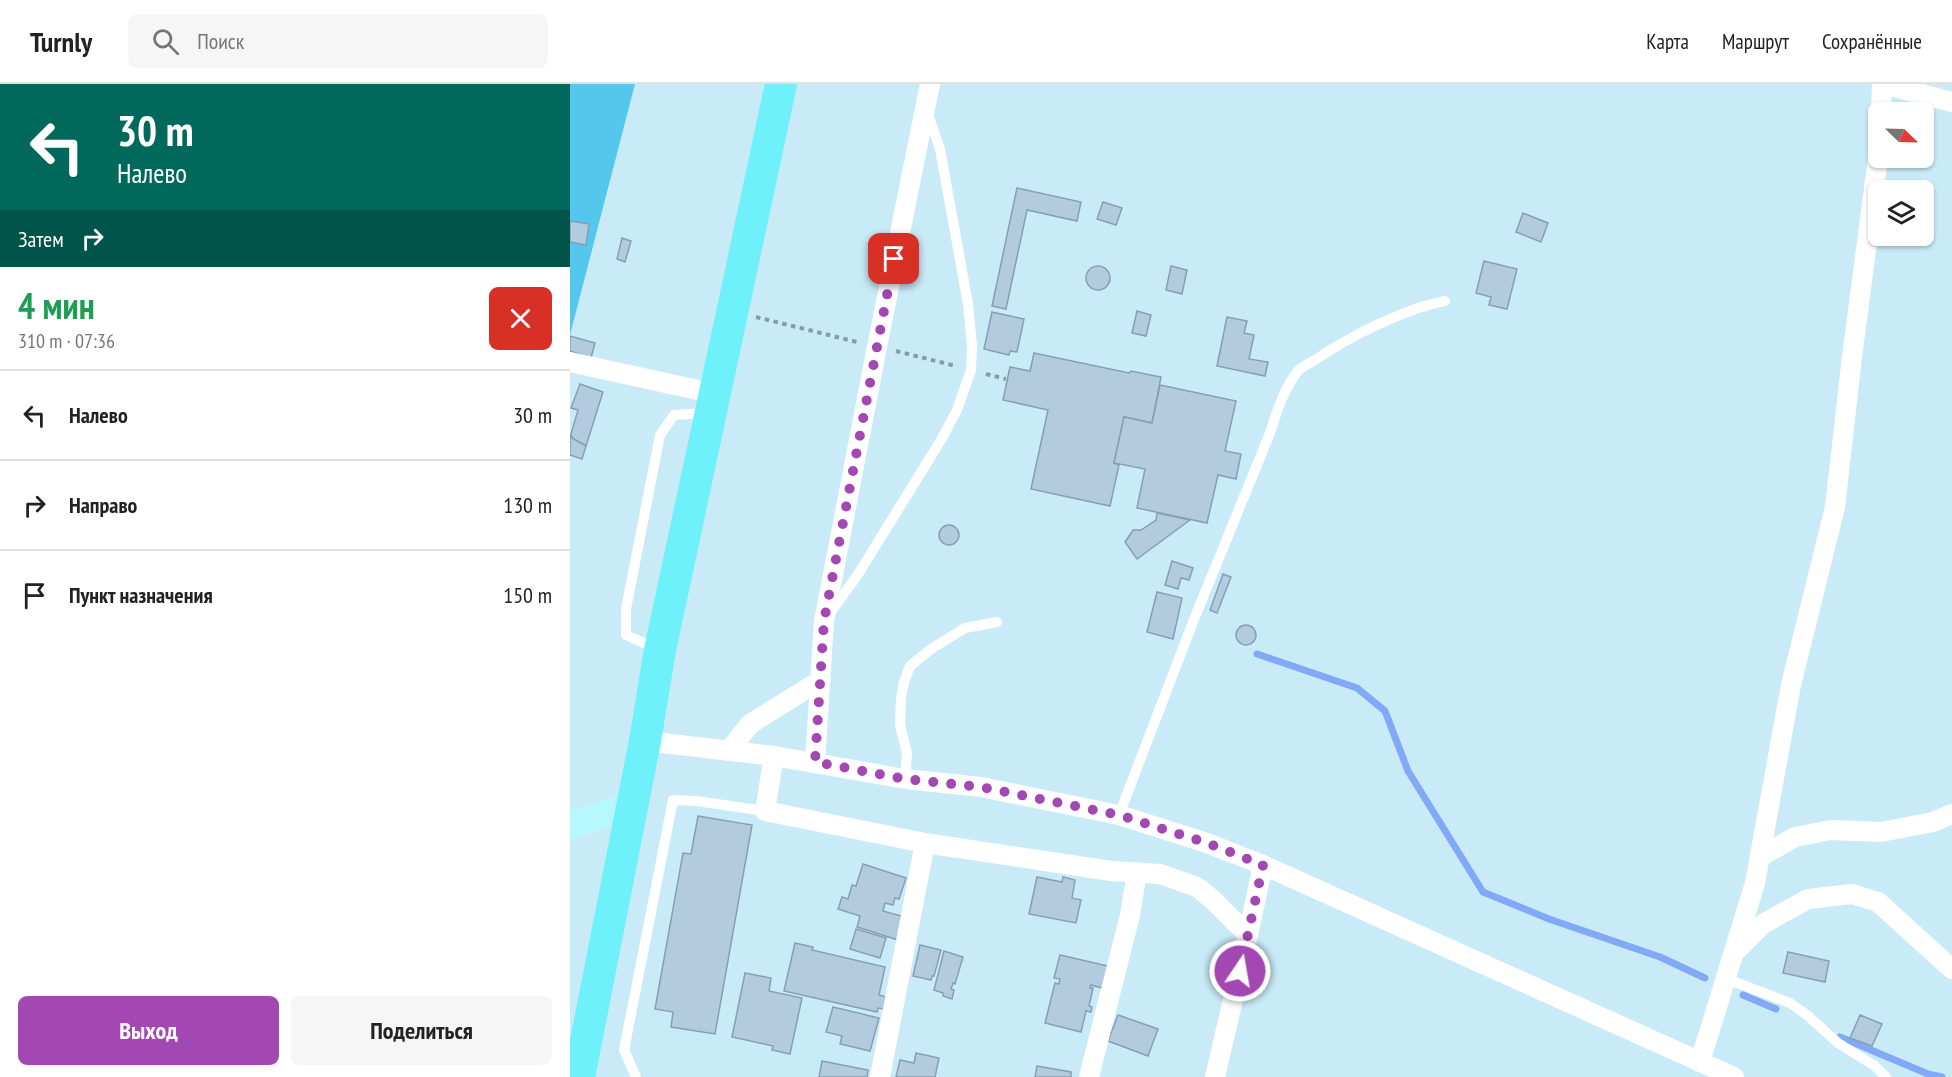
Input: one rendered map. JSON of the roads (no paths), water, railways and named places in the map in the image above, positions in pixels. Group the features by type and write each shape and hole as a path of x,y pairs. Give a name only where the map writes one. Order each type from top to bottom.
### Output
{"main road":[{"path":"579,1077 580,1022 632,806 660,650 781,84"}],"street":[{"path":"815,762 824,621 930,84"},
{"path":"1881,102 1882,84 1952,102"},
{"path":"1700,1062 1755,883 1791,685 1836,507 1852,357 1877,168"},
{"path":"570,362 714,403"},
{"path":"729,751 750,724 821,680"},
{"path":"645,741 774,756 905,779 981,787 1119,815 1207,843 1263,865 1734,1077"},
{"path":"774,756 765,811 924,843 1111,871 1160,874 1197,887 1248,935"},
{"path":"570,825 632,806"},
{"path":"1760,857 1795,837 1831,830 1881,832 1933,822 1952,814"},
{"path":"880,1077 924,843"},
{"path":"1215,1077 1263,865"},
{"path":"1089,1077 1130,915 1137,872"},
{"path":"1735,952 1763,924 1808,899 1852,894 1878,902 1952,969"}],"lane":[{"path":"824,621 857,576 940,440 957,410 971,370 972,346 968,304 940,150 925,105"},
{"path":"1119,815 1197,612 1270,433 1278,405 1299,370 1330,349 1360,333 1427,305 1445,301"},
{"path":"660,650 626,635 626,609 660,435 674,415 714,403"},
{"path":"905,779 907,753 900,716 904,681 910,666 931,649 965,628 997,622"},
{"path":"636,1077 624,1050 673,800 765,811"},
{"path":"1727,979 1790,1003 1838,1043 1875,1066 1886,1077"}],"waterway":[{"path":"1257,654 1357,688 1385,711 1408,771 1483,892 1549,919 1660,957 1705,978"},
{"path":"1743,995 1776,1009"},
{"path":"1840,1037 1928,1074 1942,1077"}]}
